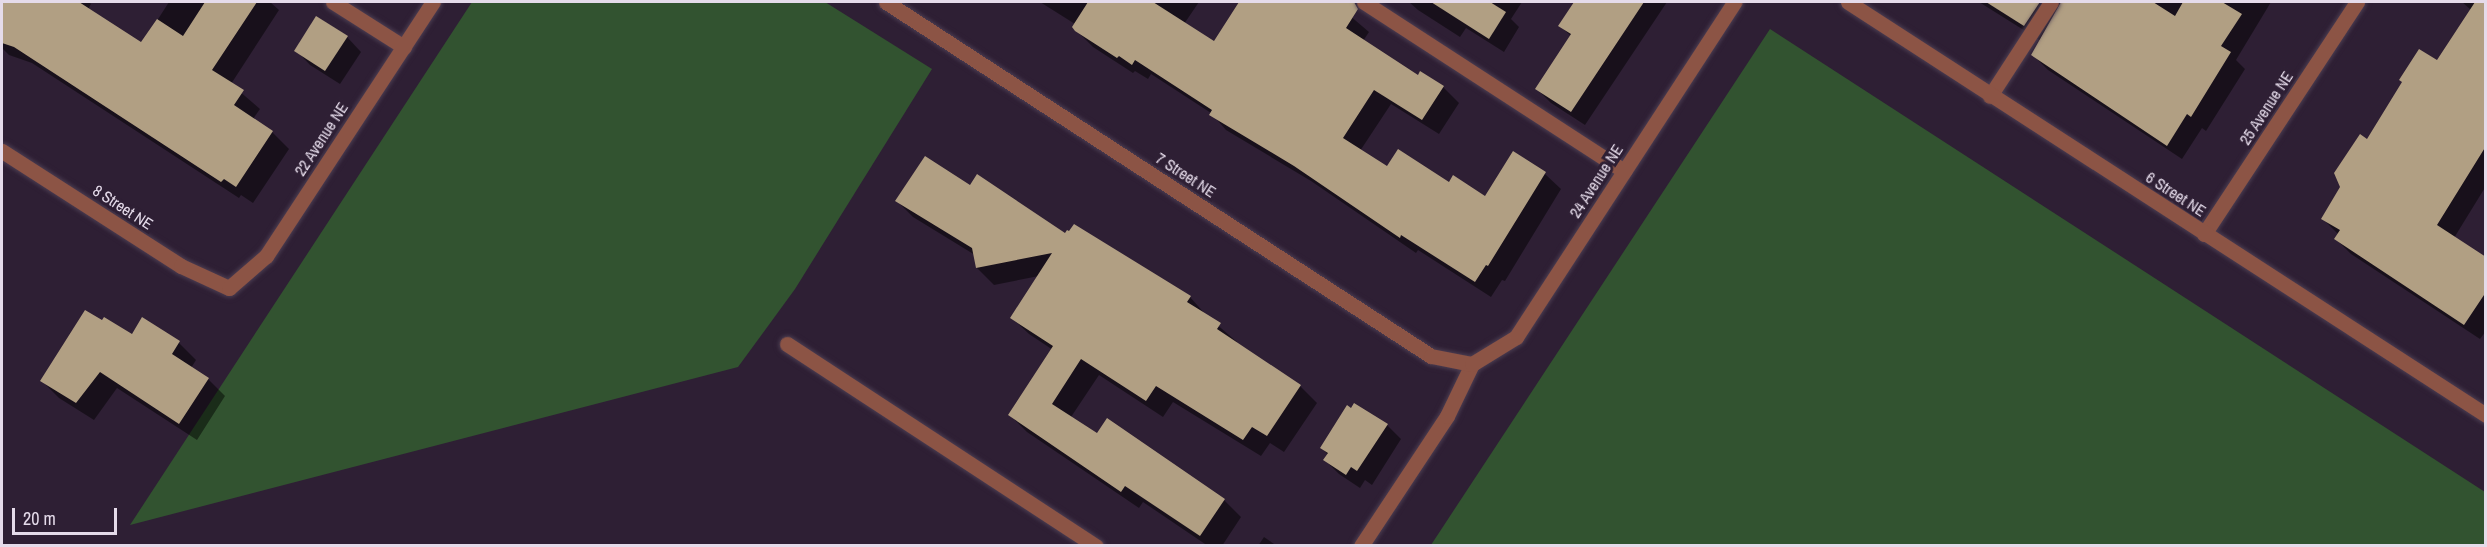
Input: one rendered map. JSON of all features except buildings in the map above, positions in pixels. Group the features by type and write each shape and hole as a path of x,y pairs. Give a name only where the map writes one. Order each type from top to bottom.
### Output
{"street":[{"path":"333,2 404,47"},
{"name":"22 Avenue NE","path":"229,288 266,256 433,2"},
{"name":"7 Street NE","path":"886,2 1431,356 1472,364"},
{"path":"1364,2 1624,171"},
{"name":"24 Avenue NE","path":"1472,364 1516,336 1734,2"},
{"name":"6 Street NE","path":"1848,2 2486,415"},
{"path":"1990,96 2051,2"},
{"name":"25 Avenue NE","path":"2204,234 2357,2"},
{"name":"8 Street NE","path":"2,151 181,266 229,288"},
{"path":"787,344 1096,546"},
{"path":"1361,546 1447,416 1472,364"}],"green space":[{"path":"472,2 825,2 932,69 795,289 738,367 130,525"},
{"path":"1770,29 2485,492 2485,545 1431,545"}]}
